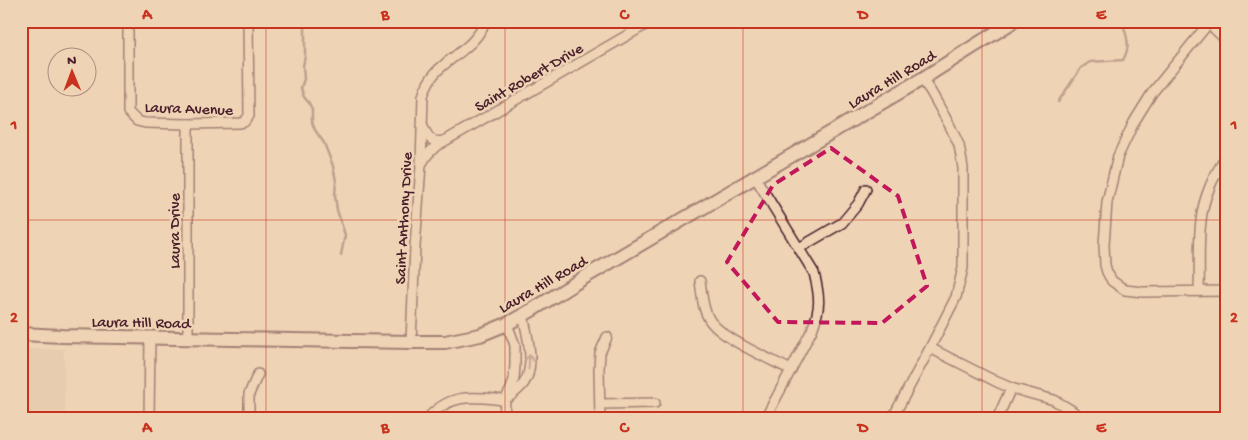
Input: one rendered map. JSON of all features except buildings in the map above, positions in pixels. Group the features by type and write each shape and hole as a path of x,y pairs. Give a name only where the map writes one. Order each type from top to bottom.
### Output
{"main road":[{"name":"Laura Hill Road","path":"21,334 411,342 445,342 480,335 523,315 922,79 1014,21"}],"street":[{"name":"Laura Avenue","path":"128,21 128,112 137,121 145,123 188,124 240,124 249,116 248,21"},
{"name":"Saint Anthony Drive","path":"411,342 422,124 426,86 438,69 466,48 486,21"},
{"name":"Saint Robert Drive","path":"421,165 436,146 652,21"},
{"path":"1227,41 1207,23 1152,93 1134,122 1118,156 1107,202 1104,245 1107,272 1112,281 1125,290 1143,292 1227,291"},
{"path":"892,419 956,297 963,268 963,168 960,145 946,117 922,79"},
{"name":"Laura Drive","path":"188,124 188,338"},
{"path":"422,124 430,139 437,142 445,141"},
{"path":"1199,291 1202,215 1206,198 1218,168 1227,156"},
{"path":"755,177 814,273 820,302 818,316 812,330 765,419"},
{"path":"799,248 842,223 858,204 866,189"},
{"path":"700,281 704,307 709,320 718,329 729,338 791,370"},
{"path":"427,419 437,409 456,399 476,397 505,400 524,383 530,368 530,342 523,315"},
{"path":"504,419 505,400 514,379 515,365 515,345 507,324"},
{"path":"600,419 598,368 600,353 607,337"},
{"path":"149,419 150,338"},
{"path":"930,348 1011,388 1054,400 1082,419"},
{"path":"249,419 249,394 258,374"},
{"path":"998,419 1011,388"},
{"path":"600,404 655,402"},
{"path":"1221,419 1227,409"}],"highlighted area":[{"path":"831,148 898,196 927,286 882,323 778,322 727,262 773,185"}],"shaded area":[{"path":"21,349 64,349 65,419 21,419"}],"waterway":[{"path":"303,21 305,28 305,56 303,66 304,79 301,88 304,97 312,109 312,122 315,130 324,143 333,166 336,181 337,210 345,235 341,255"},
{"path":"1058,102 1081,68 1090,62 1123,60 1128,44 1124,27 1128,21"}]}
